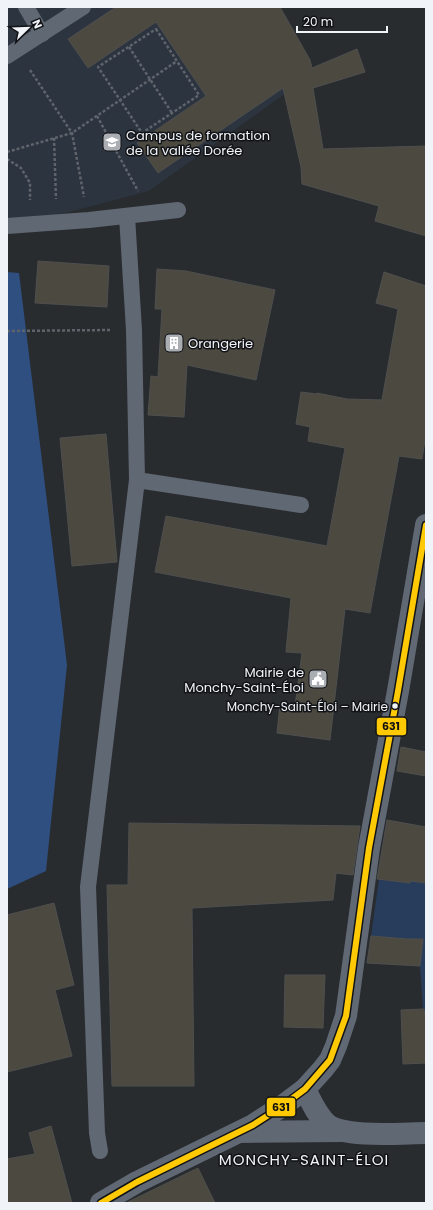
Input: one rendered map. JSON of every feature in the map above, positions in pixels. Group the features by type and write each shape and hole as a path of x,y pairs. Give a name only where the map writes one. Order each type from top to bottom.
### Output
{"street":[{"path":"101,1203 137,1182 240,1132 271,1113 304,1089 330,1060 346,1016 369,848 398,691 426,525"},
{"path":"304,1089 320,1116 328,1124 336,1129 344,1131"},
{"path":"240,1132 344,1131 426,1133"}],"lane":[{"path":"26,7 42,34"},
{"path":"12,53 83,7"},
{"path":"7,226 89,220 178,210"},
{"path":"100,1150 96,1133 88,887 137,480 134,330 127,216"},
{"path":"137,480 301,505"}],"path":[{"path":"156,29 177,61 199,95 142,133 98,67 156,29"},
{"path":"129,47 172,113"},
{"path":"12,53 72,133 89,220"},
{"path":"7,152 72,133 177,61"},
{"path":"98,116 150,213"},
{"path":"54,138 57,222"},
{"path":"7,159 21,168 30,183 30,205 25,225"},
{"path":"7,331 134,330"}],"shaded area":[{"name":"Campus de formation de la vallée Dorée","path":"7,7 249,7 286,93 149,191 58,215 7,221"},
{"path":"7,272 19,273 67,665 46,871 7,889"},
{"path":"379,879 410,883 410,881 426,883 426,1053 420,966 423,941 371,936"}],"building":[{"path":"116,7 280,7 310,60 312,68 357,49 365,72 313,88 323,149 426,146 426,236 375,221 379,206 302,184 301,167 283,88 158,173 137,143 206,96 156,22 88,68 68,39"},
{"path":"38,261 109,266 107,307 35,303"},
{"path":"157,269 186,271 275,290 256,380 187,365 184,417 148,415 151,376 158,377 162,309 155,309"},
{"path":"384,272 426,286 426,434 422,459 399,456 370,613 345,609 330,740 277,733 280,704 295,706 302,653 286,652 291,598 155,572 166,516 327,546 345,448 308,441 310,427 296,424 301,392 317,393 347,399 382,400 398,309 376,303"},
{"path":"106,434 117,562 72,566 60,438"},
{"path":"401,747 426,752 426,776 397,771"},
{"path":"387,820 426,827 426,883 410,881 410,883 377,879"},
{"path":"129,823 360,826 353,875 336,873 333,900 192,908 194,1086 112,1086 107,885 128,885"},
{"path":"54,903 74,985 55,990 72,1056 7,1072 7,915"},
{"path":"371,936 423,939 420,966 367,963"},
{"path":"285,975 325,975 323,1028 284,1027"},
{"path":"424,1009 426,1017 426,1063 403,1064 401,1010"},
{"path":"51,1126 72,1203 7,1203 7,1159 35,1154 29,1133"},
{"path":"198,1168 215,1203 126,1203 130,1201"}],"transit line":[{"name":"631","path":"101,1203 137,1182 253,1125 305,1089 330,1060 346,1016 369,848 398,691 426,525"}],"place":[{"name":"Campus de formation de la vallée Dorée","path":"112,142"},
{"name":"Orangerie","path":"174,343"},
{"name":"Mairie de Monchy-Saint-Éloi","path":"318,679"},
{"name":"Monchy-Saint-Éloi – Mairie","path":"395,706"}],"district":[{"name":"MONCHY-SAINT-ÉLOI","path":"304,1159"}]}
